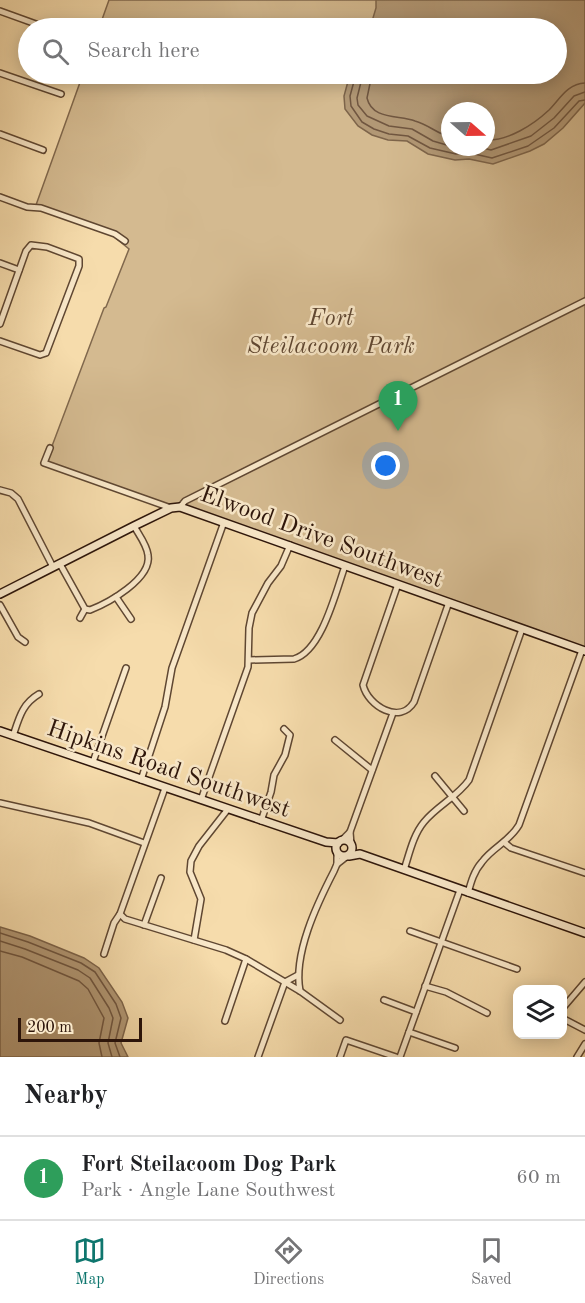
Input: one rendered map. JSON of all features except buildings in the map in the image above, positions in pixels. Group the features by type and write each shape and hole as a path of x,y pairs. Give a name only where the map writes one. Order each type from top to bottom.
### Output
{"street":[{"path":"0,11 19,18"},
{"path":"0,73 18,79"},
{"path":"32,84 61,94"},
{"path":"0,134 43,150"},
{"path":"0,197 27,207 41,208 115,234 125,241"},
{"path":"0,324 27,251 34,244 78,258 80,262 45,354 40,355 0,341"},
{"path":"0,263 20,270"},
{"path":"0,594 585,302"},
{"name":"Elwood Drive Southwest","path":"50,448 44,463 224,522 584,651"},
{"path":"0,490 18,499 85,609"},
{"path":"141,780 165,708 172,668 224,522"},
{"path":"85,609 90,610 128,589 148,565 146,549 134,526"},
{"path":"201,800 249,660 249,628 253,610 268,583 281,566 290,545"},
{"path":"249,660 294,659 301,657 309,650 319,637 345,566"},
{"path":"398,584 363,685 370,699 393,713 405,711 414,702 449,602"},
{"path":"116,597 131,619"},
{"path":"0,605 18,637 25,642"},
{"path":"80,618 85,609"},
{"path":"404,870 420,826 464,787 473,771 522,629"},
{"path":"468,892 482,861 505,843 515,832 524,815 584,651"},
{"path":"93,762 126,668"},
{"path":"13,736 22,709 28,701 39,694"},
{"path":"300,991 299,960 306,937 337,864 338,847 350,832 393,713"},
{"path":"261,821 274,775 288,747 290,735 284,729"},
{"name":"Hipkins Road Southwest","path":"0,731 338,847"},
{"path":"335,740 372,770"},
{"path":"435,777 464,811"},
{"path":"104,954 165,788"},
{"path":"0,803 89,823 144,843"},
{"path":"194,940 201,899 190,872 191,861 199,846 228,809"},
{"path":"337,864 352,852 350,832"},
{"path":"338,847 347,841 360,854 585,933"},
{"path":"505,843 511,848 585,873"},
{"path":"338,847 341,856 360,854"},
{"path":"144,925 161,878"},
{"path":"340,1057 346,1040 398,1057 460,890"},
{"path":"120,914 122,918 246,958 300,991 340,1020"},
{"path":"410,931 517,969"},
{"path":"225,1021 246,958"},
{"path":"258,1057 285,982 298,975"},
{"path":"567,1003 585,982"},
{"path":"425,986 446,992 487,1012"},
{"path":"384,1000 416,1012"},
{"path":"567,1021 585,1030"},
{"path":"409,1032 455,1048"},
{"path":"577,1057 585,1044"}],"green space":[{"name":"Fort Steilacoom Park","path":"109,0 585,0 585,649 46,462 104,308 129,249 107,231 36,205 79,84 567,84 567,18 103,18"}],"water":[{"path":"376,0 585,0 585,103 563,128 544,144 530,151 493,164 469,159 455,160 428,154 407,141 388,140 372,135 358,126 345,109 344,96 347,84 567,84 567,18 373,18"},
{"path":"0,927 30,936 84,958 99,968 122,1002 128,1018 121,1043 128,1057 0,1057"}],"place":[{"name":"Fort Steilacoom Dog Park","path":"398,431"}]}
